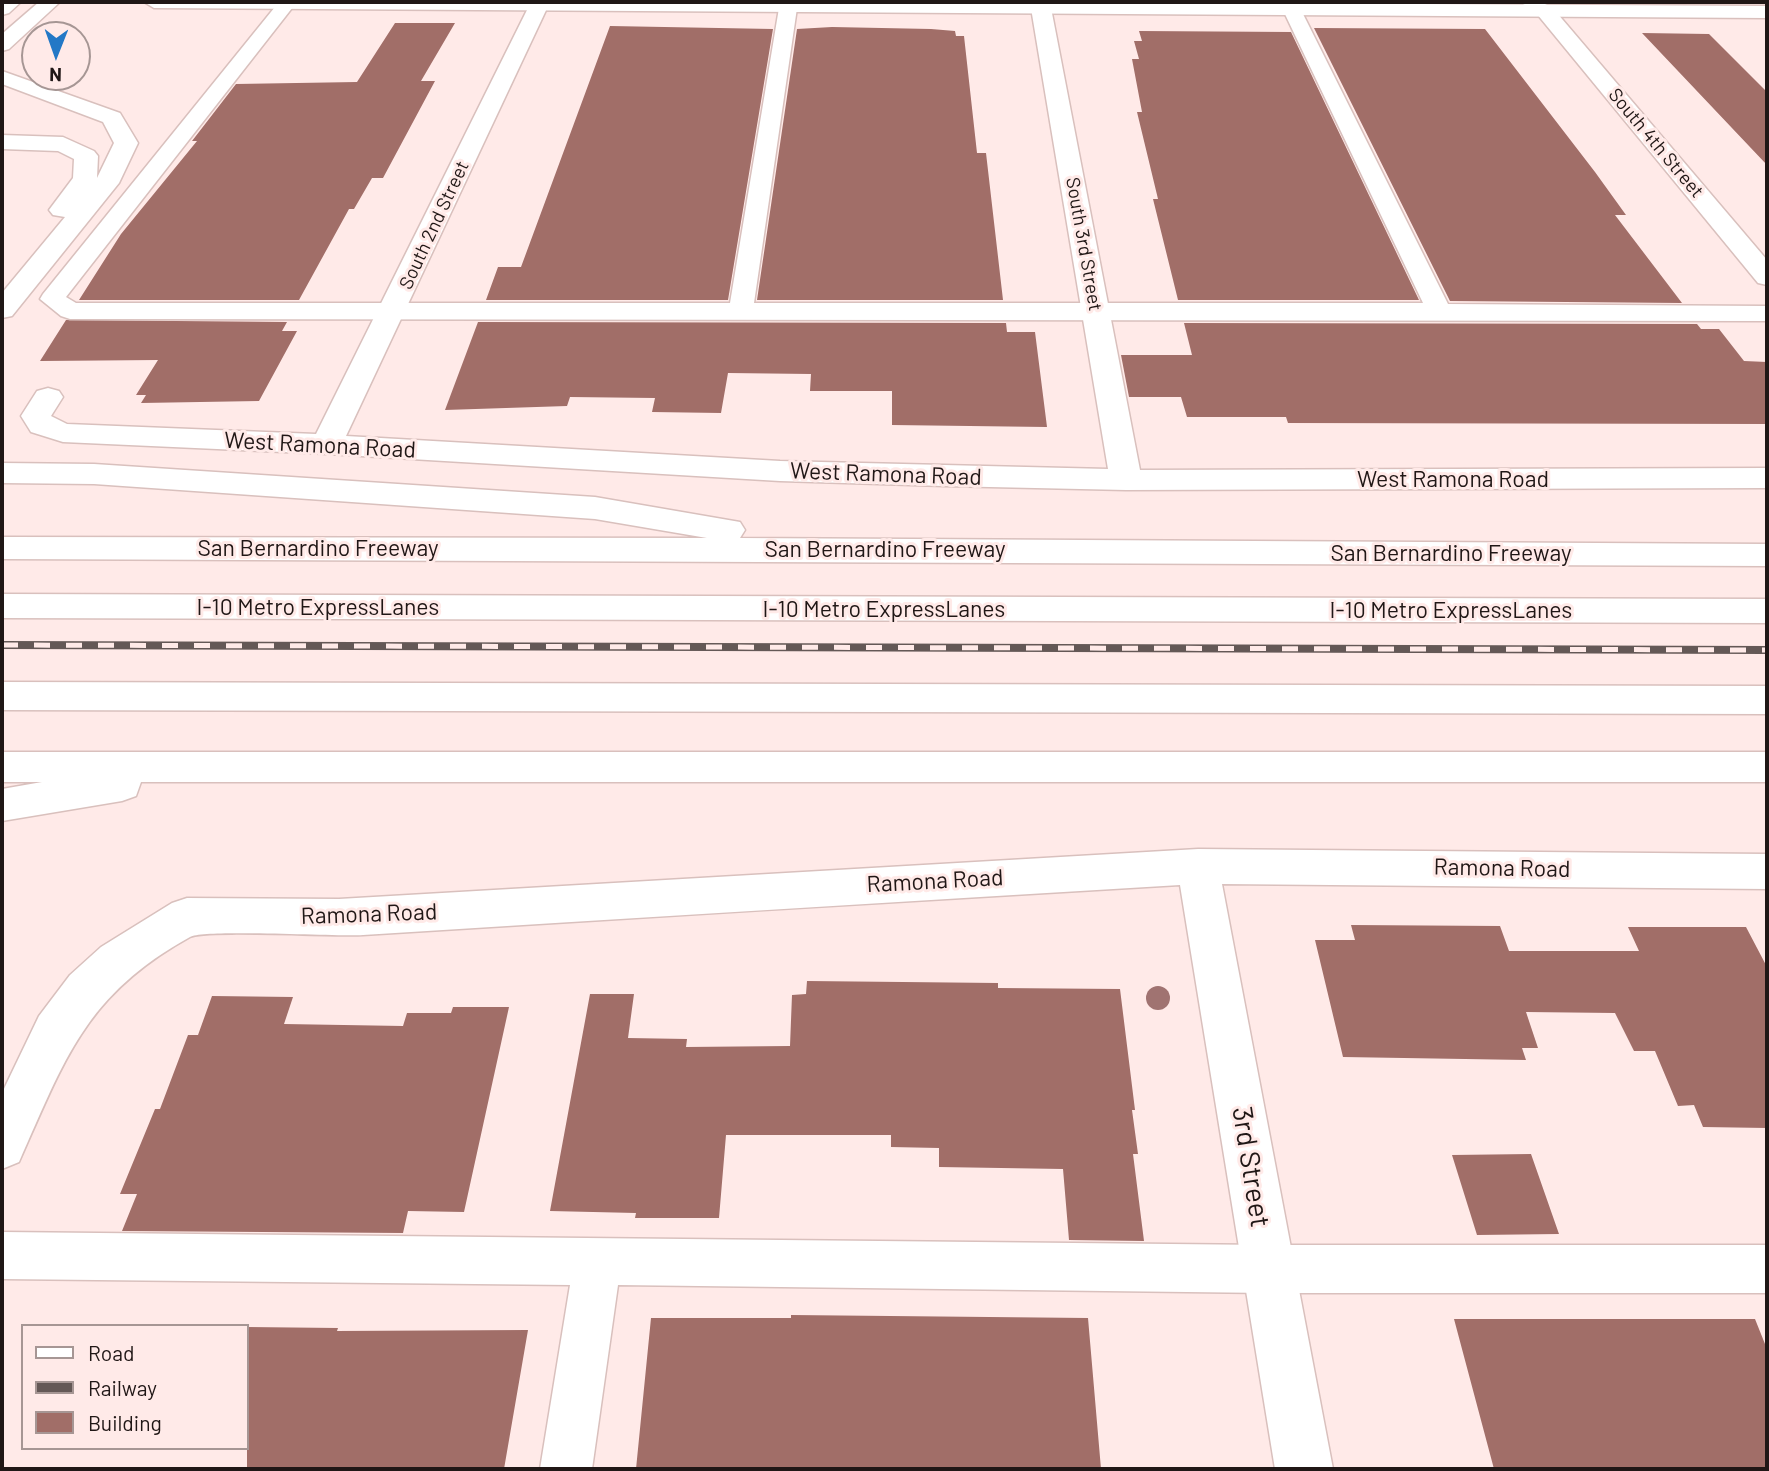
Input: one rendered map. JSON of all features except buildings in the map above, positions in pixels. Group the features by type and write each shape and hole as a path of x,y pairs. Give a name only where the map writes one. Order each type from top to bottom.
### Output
{"main road":[{"path":"2,9 11,2"},
{"path":"2,45 50,2"},
{"path":"154,2 538,6 667,4 788,8 1538,4 1767,12"},
{"name":"South 4th Street","path":"1538,4 1767,277"},
{"name":"South 2nd Street","path":"327,444 394,311 538,6"},
{"name":"South 3rd Street","path":"1041,8 1126,480"},
{"path":"2,76 112,118 126,143 110,178 2,310"},
{"path":"2,142 63,144 86,156 85,178 64,208 2,279"},
{"name":"West Ramona Road","path":"48,397 36,416 42,425 63,433 327,444 780,471 1126,480 1767,478"},
{"path":"2,455 94,474"},
{"path":"2,473 94,474 595,508 837,548"},
{"name":"San Bernardino Freeway","path":"2,548 837,548 1767,555"},
{"name":"I-10 Metro ExpressLanes","path":"2,606 1767,611"},
{"path":"2,696 1767,700"},
{"path":"2,767 1767,767"},
{"path":"2,806 228,767"},
{"name":"Ramona Road","path":"2,1145 55,1031 86,989 117,961 187,916 339,918 1198,866 1767,871"},
{"name":"3rd Street","path":"1198,866 1304,1469"}],"lane":[{"path":"287,4 52,299 70,311 1439,311 1767,314"},
{"path":"1290,6 1439,311"},
{"path":"741,310 788,8"},
{"path":"2,1255 1268,1269 1767,1269"},
{"path":"566,1469 597,1263"}],"railway":[{"path":"2,645 1767,650"}]}
